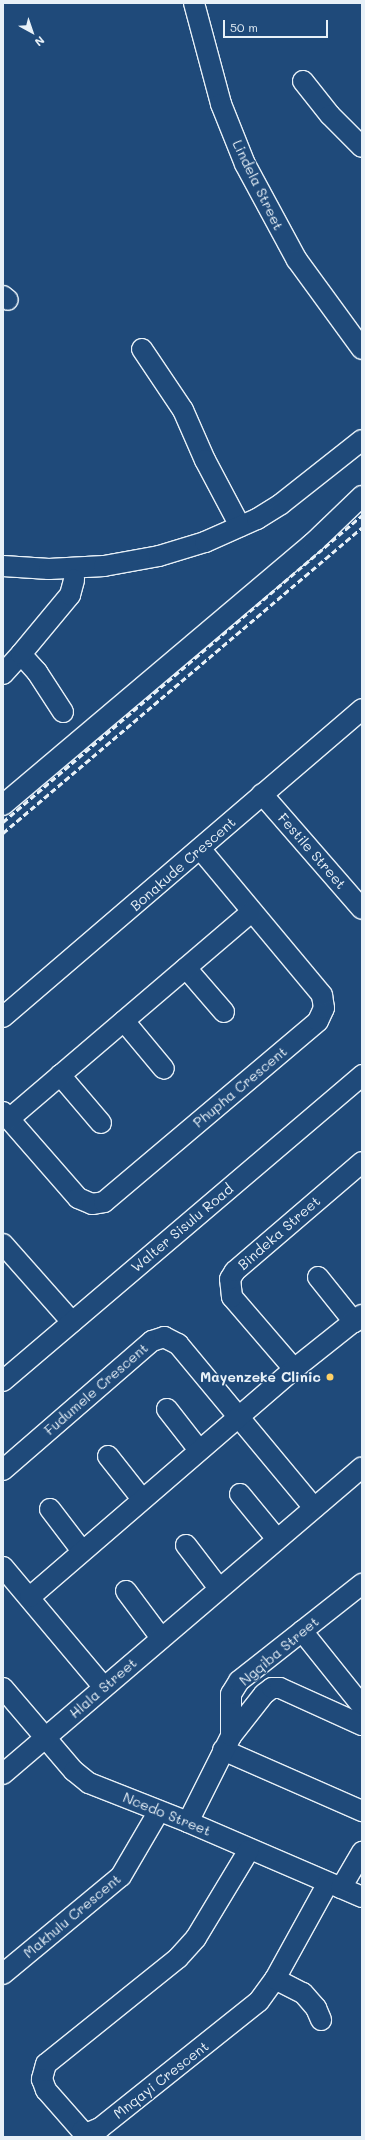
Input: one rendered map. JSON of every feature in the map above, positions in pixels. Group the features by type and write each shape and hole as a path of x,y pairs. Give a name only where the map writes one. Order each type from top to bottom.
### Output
{"street":[{"name":"Lindela Street","path":"194,3 221,104 245,164 297,260 362,349"},
{"path":"303,81 330,115 362,147"},
{"path":"142,349 183,410 205,460 240,526"},
{"path":"3,566 75,569 131,562 204,542 240,526 281,504 362,440"},
{"path":"3,805 313,543 362,496"},
{"path":"3,674 70,595 74,580"},
{"path":"21,654 37,672 63,712"},
{"name":"Bonakude Crescent","path":"3,1017 201,850 262,794 362,708"},
{"name":"Festile Street","path":"262,794 362,909"},
{"name":"Phupha Crescent","path":"6,1115 78,1198 92,1204 104,1202 318,1021 324,1008 322,995 251,912 201,850"},
{"path":"6,1115 60,1075 251,912"},
{"path":"186,968 224,1012"},
{"path":"124,1021 164,1068"},
{"path":"60,1075 101,1123"},
{"name":"Walter Sisulu Road","path":"3,1381 362,1076"},
{"name":"Bindeka Street","path":"294,1369 232,1297 230,1279 235,1271 362,1162"},
{"path":"3,1244 72,1322"},
{"path":"30,1597 294,1369 358,1319 318,1277"},
{"name":"Fudumele Crescent","path":"3,1470 157,1338 164,1337 178,1344 240,1416 314,1508"},
{"path":"167,1409 199,1450"},
{"path":"108,1456 142,1499"},
{"name":"Hlala Street","path":"3,1774 218,1587 362,1467"},
{"path":"240,1494 277,1539"},
{"path":"50,1510 82,1551"},
{"path":"186,1545 218,1587"},
{"path":"3,1567 30,1597 103,1686"},
{"name":"Ngqiba Street","path":"188,1822 227,1743 231,1694 239,1681 302,1631 361,1588"},
{"path":"126,1592 161,1638"},
{"path":"302,1631 362,1706"},
{"name":"Ncedo Street","path":"3,1688 74,1771 89,1783 188,1822 249,1850 362,1897"},
{"path":"362,1725 280,1688 272,1688 264,1694 227,1743 362,1811"},
{"name":"Makhulu Crescent","path":"3,1974 121,1876 159,1811"},
{"name":"Mnqayi Crescent","path":"249,1850 196,1938 178,1958 46,2064 42,2079 46,2090 82,2131 88,2135 100,2128 249,2010 275,1979 334,1886 362,1852"},
{"path":"275,1979 303,1994 316,2008 320,2020"}],"railway":[{"path":"3,822 362,515"},
{"path":"3,833 362,527"}],"place":[{"name":"Mayenzeke Clinic","path":"330,1377"}]}
